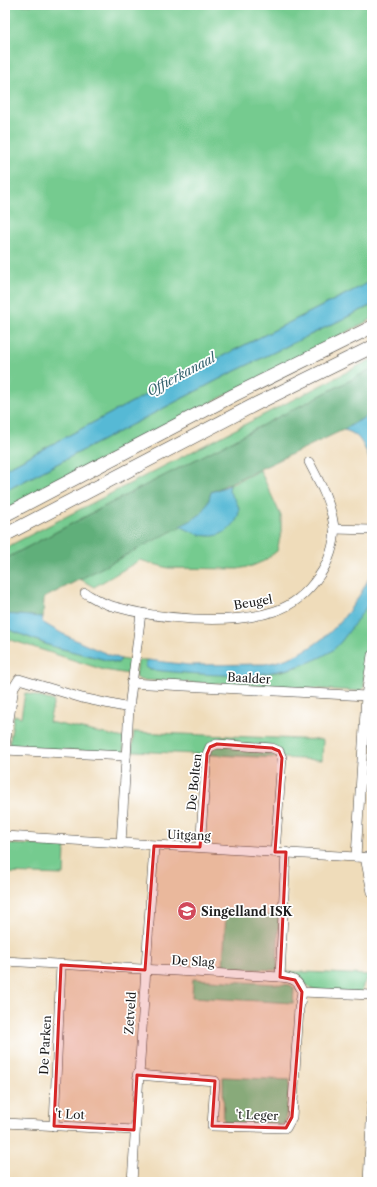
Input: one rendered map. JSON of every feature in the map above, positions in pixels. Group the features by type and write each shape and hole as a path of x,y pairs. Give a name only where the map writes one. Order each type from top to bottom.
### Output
{"highway":[{"path":"5,515 234,395 372,328"},
{"path":"5,535 258,403 372,348"}],"street":[{"name":"Beugel","path":"85,593 111,606 141,613 193,619 247,617 276,611 295,601 311,588 323,570 330,553 334,529 327,496 309,462"},
{"path":"334,529 372,530"},
{"path":"121,844 131,683 141,613"},
{"path":"372,655 366,696 367,759 364,857 372,892"},
{"path":"5,745 14,687 19,679 82,698 129,708"},
{"name":"Baalder","path":"131,683 366,696"},
{"name":"De Bolten","path":"200,847 206,754 210,747 217,744 272,748 279,751 282,758 276,852"},
{"path":"5,750 126,756"},
{"name":"Uitgang","path":"5,836 154,846 200,847 364,857"},
{"name":"Zetveld","path":"132,1182 134,1130 154,846"},
{"path":"280,977 286,852"},
{"name":"De Slag","path":"5,961 280,977 298,982 302,992"},
{"name":"De Parken","path":"54,1126 61,965"},
{"path":"302,992 372,995"},
{"name":"'t Leger","path":"138,1075 215,1081 212,1126 286,1128 292,1117 299,1009 302,992"},
{"path":"368,1182 372,1104"},
{"name":"'t Lot","path":"5,1123 134,1130"}],"highlighted area":[{"path":"217,744 272,748 279,751 282,758 275,852 286,852 280,977 295,980 302,992 292,1117 286,1128 212,1126 215,1081 137,1075 134,1130 54,1126 61,965 145,970 154,846 200,847 207,754 210,747"}],"green space":[{"path":"5,5 372,5 372,281 153,391 5,469"},
{"path":"372,305 372,319 5,510 5,491 229,374"},
{"path":"372,359 372,369 5,559 5,548"},
{"path":"372,369 372,413 343,430 211,492 208,504 201,516 44,598 43,617 5,614 5,559"},
{"path":"260,470 281,516 281,533 277,551 264,561 252,566 238,569 168,568 140,560 94,587 80,579 180,526 196,533 209,536 230,485"},
{"path":"372,596 372,638 364,675 364,688 360,691 140,680 136,677 138,660 148,660 151,670 236,675 278,672 300,666 341,641"},
{"path":"5,628 51,646 118,663 121,659 131,661 129,674 104,670 5,638"},
{"path":"25,693 54,701 49,722 124,738 124,753 9,747 14,715 21,717"},
{"path":"134,732 323,740 322,760 132,751"},
{"path":"5,844 65,846 64,875 5,873"},
{"path":"226,913 279,916 277,970 223,968"},
{"path":"285,971 370,975 363,985 362,993 314,990"},
{"path":"193,979 290,985 294,988 293,1003 192,997"},
{"path":"223,1077 290,1080 285,1123 279,1126 224,1123"}],"water":[{"path":"372,281 372,305 229,374 5,491 5,469 153,391"},
{"path":"372,413 372,467 365,449 359,439 355,435 343,430"},
{"path":"230,485 229,491 237,503 239,510 236,520 229,529 215,536 206,536 180,526 201,514 207,505 211,492"},
{"path":"372,572 373,594 363,612 336,647 330,652 310,662 288,669 243,675 196,674 151,670 146,667 148,660 189,665 265,664 284,660 301,653 316,644 342,619 353,605"},
{"path":"5,614 43,617 42,622 62,633 121,659 118,663 51,646 5,628"}],"place":[{"name":"Singelland ISK","path":"187,911"}],"water label":[{"name":"Offierkanaal","path":"181,374"}]}
